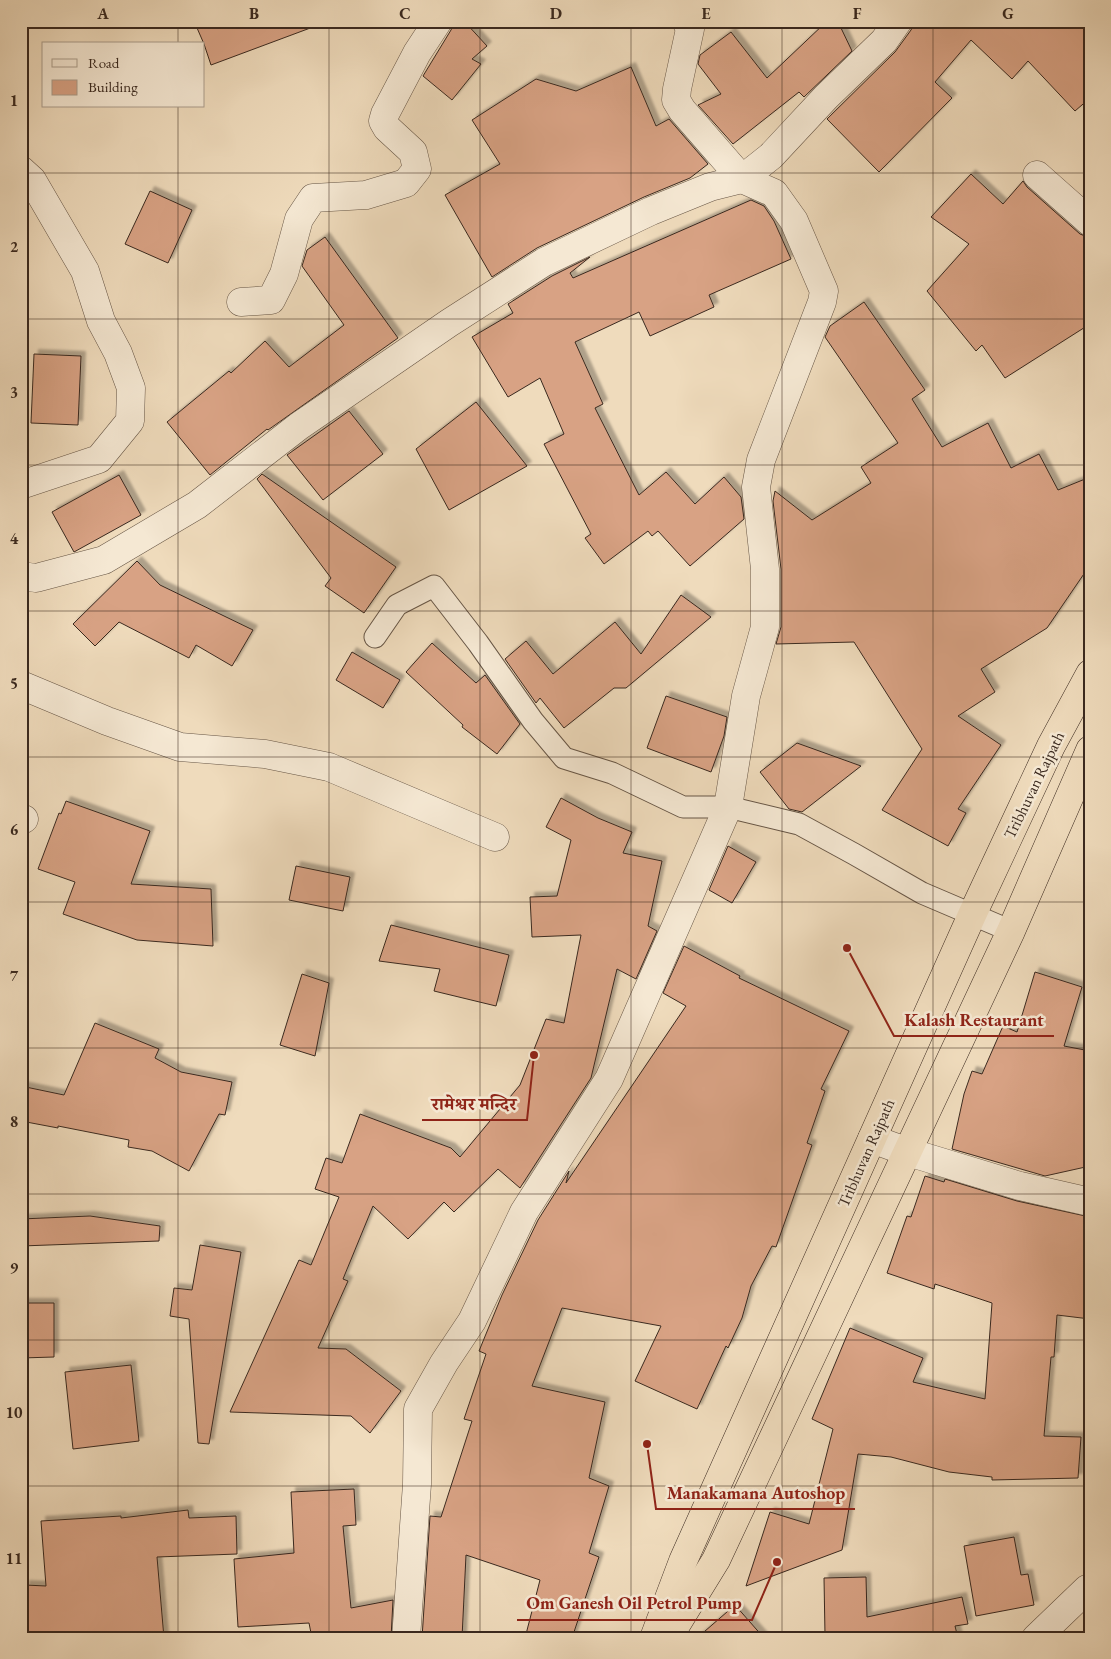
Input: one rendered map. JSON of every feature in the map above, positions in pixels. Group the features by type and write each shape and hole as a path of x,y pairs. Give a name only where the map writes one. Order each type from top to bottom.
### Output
{"highway":[{"name":"Tribhuvan Rajpath","path":"654,1638 683,1561 972,915 1051,746 1090,674"},
{"path":"668,1638 716,1560 1011,931 1090,750"}],"street":[{"path":"241,302 271,300 284,274 298,219 313,198 366,195 406,183 417,169 413,152 387,128 383,120 417,53 438,21"},
{"path":"406,1638 416,1484 418,1408 444,1363 472,1321 524,1212 609,1078 728,807 746,696 765,627 765,569 756,487 762,460 822,302 824,291 794,221 774,193 742,179 682,110 676,100 690,29 686,21"},
{"path":"26,584 104,560 197,506 299,426 449,323 544,262 652,211 710,187 742,179 771,156 826,97 884,41 898,21"},
{"path":"21,170 32,180 85,271 101,321 118,353 131,388 130,421 99,459 21,485"},
{"path":"1037,175 1090,222"},
{"path":"21,684 107,721 180,747 265,754 329,767 496,837"},
{"path":"872,1139 1020,1186 1090,1202"},
{"path":"1036,1638 1087,1589"}],"lane":[{"path":"375,638 397,605 434,586 478,643 533,721 564,758 612,773 683,807 728,807 799,824 922,893 1011,931"}],"building":[{"path":"194,21 321,21 321,24 211,65 205,42 203,42"},
{"path":"464,21 487,46 472,59 481,64 452,100 423,76 454,22"},
{"path":"915,21 1080,21 1090,32 1090,98 1075,111 1028,61 1012,79 971,40 935,82 952,98 879,172 827,119 895,52 911,30"},
{"path":"825,23 841,28 852,51 804,97 799,92 733,144 698,105 721,94 698,64 700,55 731,32 767,78"},
{"path":"631,67 656,126 669,119 708,164 690,178 644,197 537,248 492,277 445,195 500,164 472,120 536,79 576,91"},
{"path":"971,174 1003,204 1023,181 1027,187 1080,234 1090,238 1090,324 1005,378 982,345 976,351 927,291 969,244 931,217"},
{"path":"150,191 192,210 168,263 125,244"},
{"path":"751,200 764,206 774,221 791,259 709,295 714,307 650,336 639,312 575,342 603,404 595,408 639,495 666,472 695,504 724,477 741,497 744,519 690,566 658,531 652,536 648,531 604,564 585,538 591,534 544,444 564,434 540,378 508,397 472,337 513,313 508,304 552,276 590,257 570,273 573,278"},
{"path":"325,237 398,338 267,429 210,475 167,422 229,371 231,373 265,341 289,367 344,325 302,266 307,250"},
{"path":"864,302 925,390 912,399 942,447 988,423 1011,468 1039,454 1058,490 1090,477 1090,565 1047,628 981,669 995,692 958,716 1001,745 958,809 966,813 948,846 882,810 922,749 854,642 776,644 781,627 781,569 773,501 775,491 812,520 871,483 861,467 898,443 825,337 830,326"},
{"path":"34,354 81,356 78,425 31,423"},
{"path":"476,402 527,466 449,510 416,449"},
{"path":"349,411 383,454 323,500 287,455"},
{"path":"262,474 396,567 364,613 325,586 331,578 257,479"},
{"path":"119,475 141,515 74,552 52,512"},
{"path":"137,561 160,585 253,630 232,666 196,645 189,658 119,622 95,646 73,624"},
{"path":"681,595 711,617 626,688 614,688 564,728 540,698 536,703 505,659 526,641 553,674 615,622 641,654"},
{"path":"432,643 476,683 485,675 520,724 497,754 462,727 463,725 406,672"},
{"path":"352,652 400,680 383,708 336,680"},
{"path":"666,696 727,717 724,736 711,772 647,748"},
{"path":"797,743 861,766 802,812 789,809 760,772"},
{"path":"561,798 598,818 632,832 623,853 662,861 648,926 657,931 636,979 617,969 591,1078 520,1188 498,1169 454,1212 444,1202 408,1239 373,1206 343,1279 348,1281 318,1348 346,1349 401,1391 370,1433 351,1416 230,1412 299,1260 311,1265 339,1197 315,1189 326,1158 342,1163 360,1114 451,1148 460,1157 520,1085 546,1019 564,1023 581,935 532,937 530,897 557,896 571,840 546,827"},
{"path":"66,801 150,831 131,884 211,889 213,946 137,940 63,914 75,882 38,869 59,813 61,814"},
{"path":"728,846 756,862 732,903 709,890"},
{"path":"296,866 350,877 343,911 289,900"},
{"path":"391,925 509,955 496,1006 434,991 440,969 379,961"},
{"path":"684,946 740,976 739,978 849,1031 821,1089 825,1091 807,1143 812,1145 776,1247 772,1246 751,1286 742,1318 728,1348 726,1346 697,1409 635,1381 661,1326 562,1308 532,1386 605,1402 589,1478 609,1486 589,1553 599,1557 572,1638 525,1638 540,1580 466,1555 462,1638 422,1638 430,1516 441,1517 472,1421 464,1419 486,1354 479,1351 502,1295 538,1220 569,1171 566,1183 686,1006 663,993"},
{"path":"1035,972 1082,987 1064,1046 1090,1051 1090,1166 1045,1176 952,1149 964,1094 972,1071 982,1074 1003,1026 1017,1032"},
{"path":"302,974 329,983 315,1056 280,1045"},
{"path":"95,1023 159,1049 155,1058 181,1072 232,1082 225,1115 219,1114 189,1171 152,1151 128,1147 129,1140 21,1121 21,1086 64,1095"},
{"path":"925,1176 944,1182 945,1179 1017,1201 1090,1217 1090,1319 1057,1315 1054,1357 1051,1357 1044,1436 1081,1437 1078,1478 992,1480 992,1477 949,1472 891,1457 858,1454 842,1550 746,1586 770,1512 809,1524 833,1429 812,1419 850,1328 923,1358 913,1382 985,1399 992,1303 935,1284 934,1289 887,1273 907,1216 911,1217"},
{"path":"90,1216 160,1226 159,1241 21,1246 21,1219"},
{"path":"200,1245 241,1252 209,1444 198,1443 189,1319 170,1316 174,1288 192,1290"},
{"path":"21,1303 54,1303 54,1357 21,1358"},
{"path":"131,1365 139,1441 73,1449 65,1372"},
{"path":"354,1489 356,1525 343,1526 351,1608 393,1600 391,1638 312,1638 309,1623 238,1627 234,1559 294,1553 291,1492"},
{"path":"188,1510 189,1518 236,1516 237,1554 157,1557 164,1638 23,1638 25,1585 46,1586 41,1521 121,1516 121,1518"},
{"path":"1014,1537 1021,1575 1028,1574 1034,1605 976,1616 964,1546"},
{"path":"866,1577 867,1617 962,1597 968,1624 955,1626 958,1638 916,1638 915,1633 825,1635 824,1578"},
{"path":"735,1605 764,1638 697,1638"}],"place":[{"name":"Kalash Restaurant","path":"847,948"},
{"name":"रामेश्वर मन्दिर","path":"534,1055"},
{"name":"Manakamana Autoshop","path":"647,1444"},
{"name":"Om Ganesh Oil Petrol Pump","path":"777,1562"}]}
